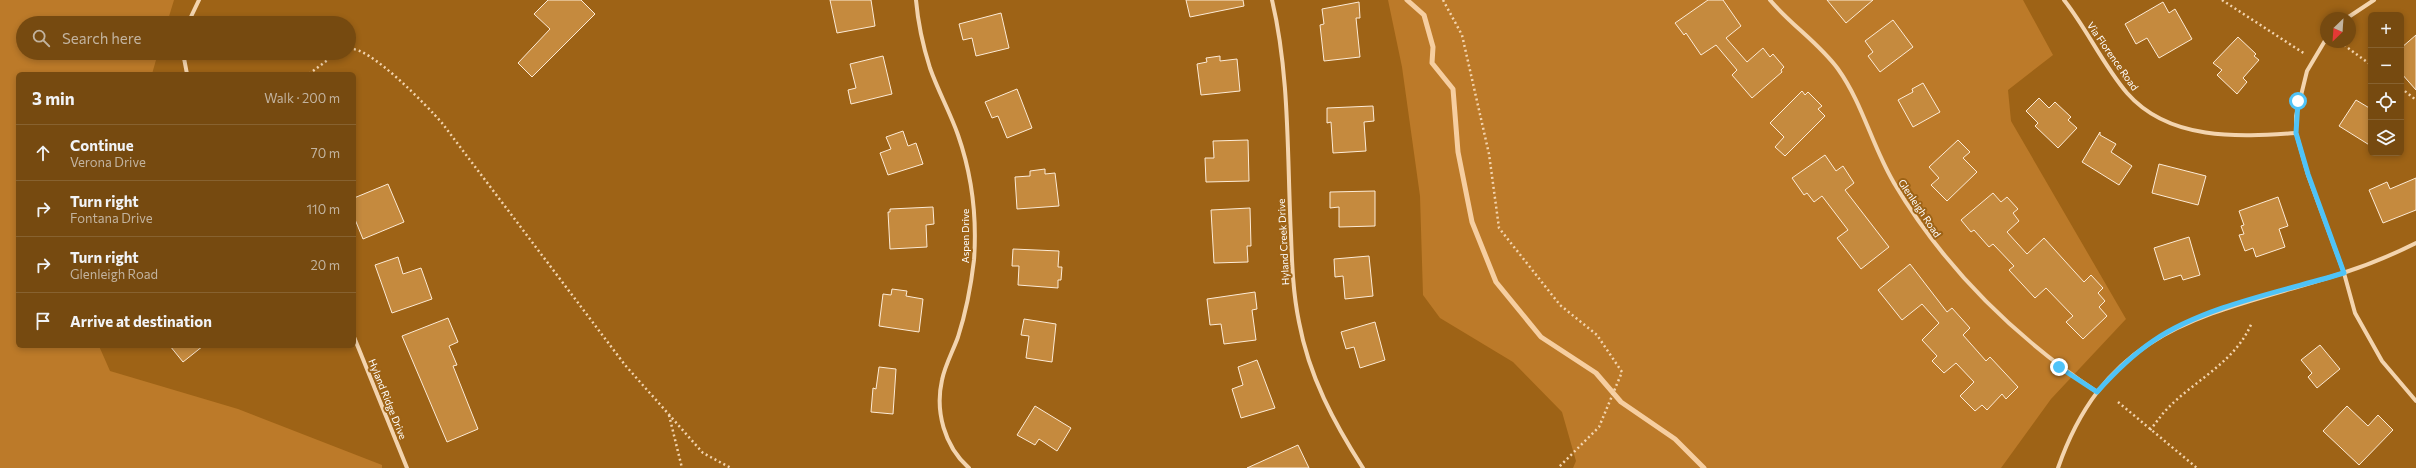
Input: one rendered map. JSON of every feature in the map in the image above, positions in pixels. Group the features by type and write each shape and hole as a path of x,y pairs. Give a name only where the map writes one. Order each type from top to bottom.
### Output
{"street":[{"path":"191,16 199,0"},
{"name":"Aspen Drive","path":"916,0 922,38 930,68 952,117 965,158 974,207 974,260 970,286 965,312 942,378 940,396 941,416 945,434 953,450 969,468"},
{"name":"Hyland Creek Drive","path":"1272,0 1282,64 1292,271 1299,323 1313,371 1331,416 1364,468"},
{"name":"Glenleigh Road","path":"1770,0 1797,28 1820,47 1838,69 1854,93 1893,182 1928,237 1981,296 2029,343 2097,392"},
{"name":"Via Florence Road","path":"2064,0 2128,93 2152,113 2169,122 2192,130 2215,134 2256,136 2296,133"},
{"path":"2356,12 2374,0"},
{"path":"2321,48 2307,71 2298,101 2296,133 2308,174 2344,273 2355,313 2368,339 2397,381 2416,401"},
{"path":"184,60 187,72"},
{"path":"2058,468 2073,432 2097,392 2131,357 2180,325 2216,311 2344,273 2416,243"},
{"name":"Hyland Ridge Drive","path":"356,341 407,468"}],"path":[{"path":"1443,0 1462,35 1489,154 1499,228 1560,305 1597,335 1622,372 1599,427 1558,468"},
{"path":"2222,0 2294,49 2314,58"},
{"path":"2347,48 2368,64"},
{"path":"356,51 372,56 386,71 417,94 442,123 625,365 703,453 731,468"},
{"path":"312,72 327,60"},
{"path":"2404,90 2416,100"},
{"path":"2150,430 2168,408 2222,363 2244,337 2252,322"},
{"path":"2118,402 2197,468"},
{"path":"669,414 682,468"}],"shaded area":[{"path":"0,0 174,0 169,16 16,16 16,60 156,60 153,72 16,72 16,348 100,348 110,371 238,409 382,465 382,468 0,468"},
{"path":"1388,0 2023,0 2053,55 2008,90 2011,121 2126,319 2051,399 2001,468 1573,468 1576,461 1562,412 1513,362 1440,318 1423,295 1420,196 1402,67"}],"building":[{"path":"548,0 581,0 595,14 532,77 518,63 550,29 534,14"},
{"path":"830,0 871,0 875,26 837,33"},
{"path":"1186,0 1243,0 1244,6 1190,17"},
{"path":"1708,0 1723,0 1741,26 1726,38 1747,62 1763,48 1770,57 1773,54 1784,67 1781,70 1782,72 1752,98 1732,75 1737,70 1716,45 1701,55 1686,33 1684,35 1675,23"},
{"path":"1827,0 1873,0 1846,23"},
{"path":"1359,2 1360,18 1356,18 1360,57 1324,61 1320,25 1324,24 1322,9"},
{"path":"2163,2 2169,13 2175,9 2192,39 2159,58 2147,38 2136,44 2125,24"},
{"path":"1001,13 1009,48 976,56 972,38 963,40 959,24"},
{"path":"1893,20 1913,47 1880,72 1868,56 1873,52 1865,41"},
{"path":"2416,35 2416,90 2404,76 2404,45"},
{"path":"2238,37 2256,54 2254,56 2259,60 2243,78 2247,82 2237,94 2217,75 2222,70 2213,63"},
{"path":"883,56 892,94 851,104 848,90 856,88 850,64"},
{"path":"1220,56 1220,61 1237,59 1240,91 1201,95 1197,64 1207,62 1206,58"},
{"path":"1923,83 1940,112 1913,127 1898,100 1913,92 1912,89"},
{"path":"1017,89 1032,128 1007,138 998,116 992,118 985,102"},
{"path":"1802,91 1805,95 1808,92 1822,106 1818,109 1825,116 1785,156 1775,147 1784,137 1770,123"},
{"path":"2039,98 2049,108 2055,102 2071,117 2068,120 2077,128 2058,148 2035,126 2038,123 2026,111"},
{"path":"2356,100 2368,107 2368,144 2339,126"},
{"path":"1373,106 1374,121 1364,122 1366,151 1333,153 1331,122 1327,123 1327,108"},
{"path":"903,131 908,146 916,143 923,164 888,175 880,153 891,149 886,137"},
{"path":"2100,132 2100,135 2116,144 2111,152 2132,166 2119,185 2082,162"},
{"path":"1248,140 1249,181 1206,182 1205,158 1214,158 1213,141"},
{"path":"1958,140 1970,152 1963,158 1977,172 1947,201 1931,185 1939,178 1929,167"},
{"path":"1825,155 1836,171 1843,166 1854,183 1845,190 1889,247 1861,269 1837,238 1848,230 1822,196 1814,202 1807,193 1804,195 1792,178"},
{"path":"2159,164 2206,176 2198,205 2152,193"},
{"path":"1045,169 1045,174 1055,173 1059,206 1017,209 1015,177 1030,176 1030,171"},
{"path":"2416,178 2416,210 2383,223 2369,190 2387,182 2390,189"},
{"path":"388,184 404,222 363,239 356,222 356,197"},
{"path":"1375,191 1375,226 1339,227 1339,207 1330,208 1330,192"},
{"path":"1993,193 2001,202 2007,197 2018,209 2013,213 2019,221 2007,232 2027,254 2044,238 2084,282 2091,275 2103,288 2098,293 2105,301 2099,307 2107,316 2083,339 2066,322 2073,316 2046,288 2035,298 2009,270 2014,266 1993,244 1989,247 1974,230 1971,232 1961,220"},
{"path":"2278,197 2288,226 2279,229 2285,247 2256,257 2253,248 2245,251 2239,235 2244,234 2241,226 2244,225 2239,211"},
{"path":"933,207 934,224 926,225 927,247 890,249 888,212 890,212 890,209"},
{"path":"1250,208 1251,246 1247,246 1248,262 1214,263 1211,210"},
{"path":"2189,237 2200,275 2183,280 2181,275 2164,280 2154,248"},
{"path":"1013,249 1059,251 1058,267 1062,267 1061,280 1058,280 1058,288 1018,285 1019,266 1012,266"},
{"path":"1369,256 1373,296 1345,299 1343,276 1335,277 1334,259"},
{"path":"398,257 403,274 421,268 432,299 392,313 375,265"},
{"path":"1910,264 1947,312 1952,308 1970,328 1963,335 1986,361 1990,357 2018,387 2006,399 2002,394 1987,410 1982,405 1975,411 1960,396 1974,382 1956,363 1944,373 1932,361 1937,356 1922,340 1939,323 1922,304 1902,320 1878,290"},
{"path":"892,289 907,291 906,296 923,299 919,332 879,326 883,294 891,295"},
{"path":"1255,292 1257,309 1252,310 1256,340 1224,344 1221,324 1210,325 1207,299"},
{"path":"448,318 458,342 449,346 457,365 453,366 478,429 447,442 402,336"},
{"path":"1024,319 1056,324 1052,362 1026,358 1029,336 1021,335"},
{"path":"1375,322 1385,360 1360,368 1354,347 1346,349 1341,332"},
{"path":"2320,345 2340,369 2317,388 2308,377 2312,373 2301,360"},
{"path":"172,348 200,348 183,362"},
{"path":"1257,360 1275,408 1241,418 1232,389 1243,385 1238,367"},
{"path":"879,367 896,369 893,414 871,412 873,388 876,389"},
{"path":"1035,406 1071,428 1057,451 1039,439 1035,445 1017,435"},
{"path":"2347,406 2368,426 2378,415 2393,430 2359,465 2323,431"},
{"path":"1298,445 1309,468 1247,468"}],"waterway":[{"path":"1407,0 1424,15 1433,47 1432,63 1453,89 1458,152 1472,222 1496,282 1541,337 1596,373 1621,402 1675,439 1704,468"}],"route":[{"path":"2059,367 2097,392 2131,357 2154,340 2180,325 2216,311 2344,273 2308,174 2296,133 2298,101"}]}
